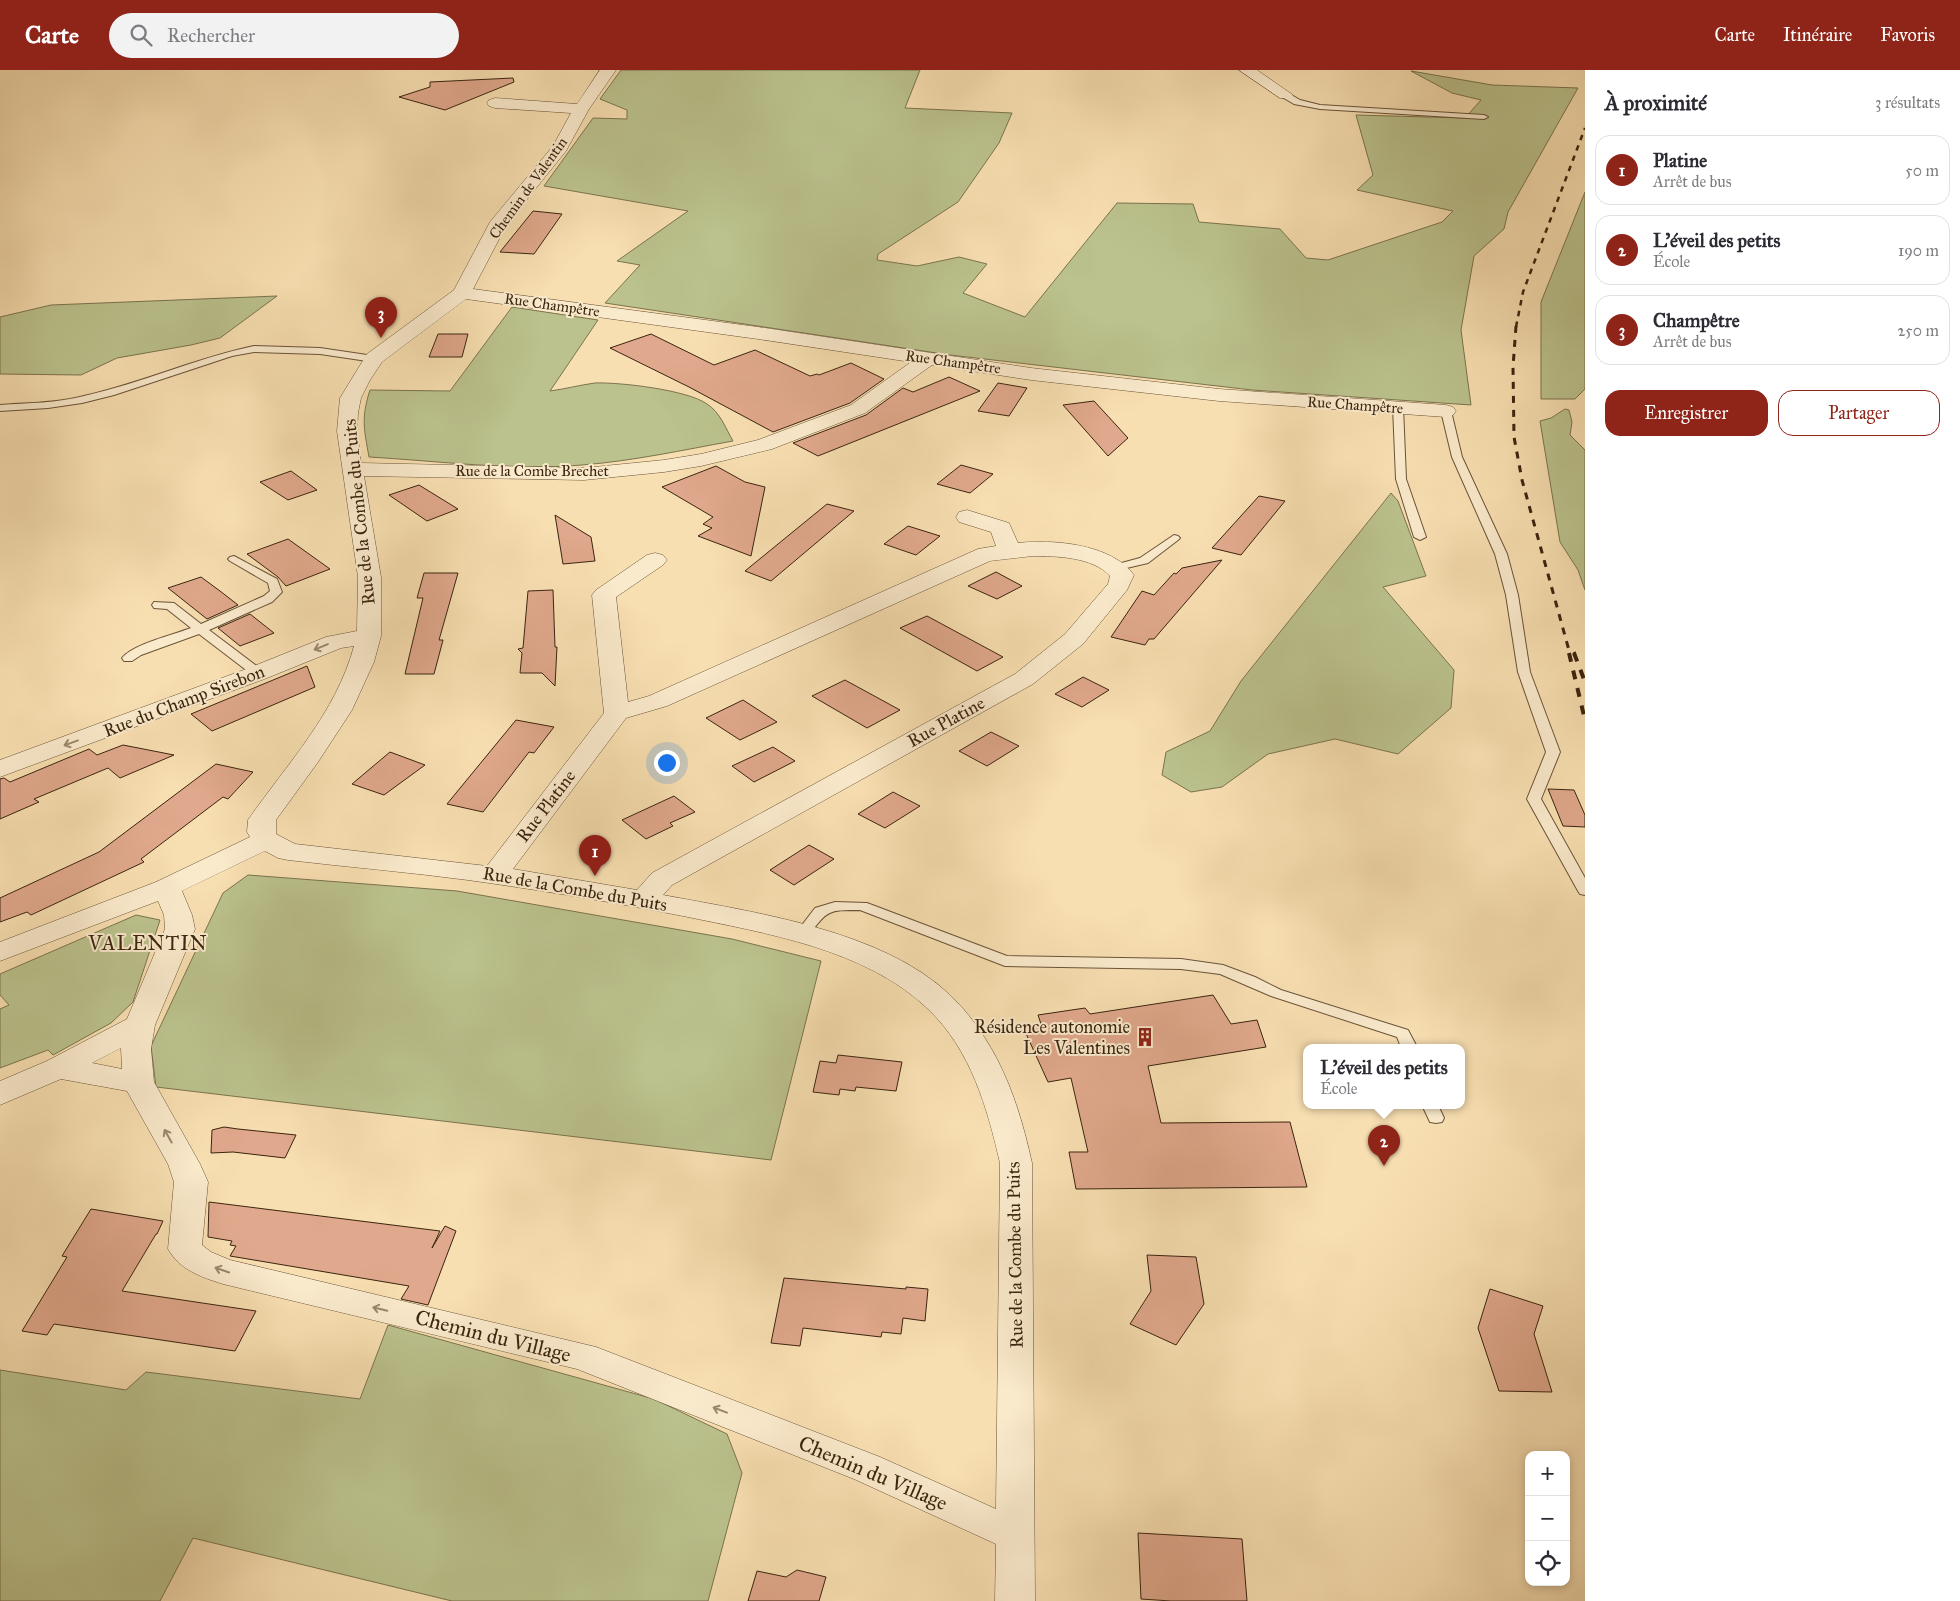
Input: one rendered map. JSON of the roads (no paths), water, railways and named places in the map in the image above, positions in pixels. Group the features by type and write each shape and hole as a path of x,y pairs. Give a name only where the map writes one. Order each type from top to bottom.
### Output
{"street":[{"name":"Chemin de Valentin","path":"462,293 499,222 560,148 581,109 608,70"},
{"path":"1247,70 1285,95"},
{"path":"496,103 581,109"},
{"name":"Rue de la Combe du Puits","path":"462,293 374,359 351,396 347,429 368,564 371,601 368,636 353,685 321,738 262,820 261,832 266,840 288,852 494,874 643,900 803,933 841,944 874,958 901,974 938,1002 970,1039 990,1075 1004,1113 1016,1163 1015,1601"},
{"name":"Rue Champêtre","path":"462,293 758,333 1031,374 1209,394 1446,411"},
{"name":"Rue de la Combe Brechet","path":"352,469 584,474 664,466 701,460 765,446 858,409 928,359"},
{"path":"967,517 1001,528 1010,552"},
{"path":"655,560 604,595 617,713 658,701 986,554 1039,548 1089,555 1118,567"},
{"name":"Rue Platine","path":"643,900 662,879 1024,679 1074,639 1085,626 1118,586 1122,575 1118,567"},
{"name":"Rue du Champ Sirebon","path":"0,769 258,673 335,642 368,636"},
{"name":"Rue Platine","path":"494,874 617,713"},
{"path":"0,952 166,888 266,840"},
{"name":"Chemin du Village","path":"166,888 178,915 180,929 140,1025 136,1049 138,1082 184,1164 191,1182 185,1249 199,1261 223,1271 582,1357 867,1468 1015,1535"},
{"path":"0,1094 58,1068 140,1025"},
{"path":"58,1068 138,1082"}],"lane":[{"path":"1285,95 1298,102 1320,108 1484,117"},
{"path":"0,408 48,405 82,400 110,393 230,354 254,349 320,351 374,359"},
{"path":"1398,407 1401,478 1420,537"},
{"path":"1446,411 1457,457 1501,554 1512,595 1524,672 1553,752 1546,775 1534,799 1585,891"},
{"path":"1118,567 1144,561 1174,538"},
{"path":"128,658 138,652 200,629 268,600 276,592 273,581 234,559"},
{"path":"158,605 170,606 258,673"},
{"path":"803,933 820,911 835,906 862,906 1005,961 1181,964 1223,970 1250,980 1276,993 1404,1034 1407,1044"}],"railway":[{"path":"1516,327 1523,292 1585,128"},
{"path":"1516,326 1513,367 1514,437 1522,480 1570,654"},
{"path":"1569,653 1585,720"},
{"path":"1574,653 1585,682"}],"place":[{"name":"Champêtre","path":"381,338"},
{"name":"Platine","path":"595,876"},
{"name":"Résidence autonomie Les Valentines","path":"1145,1037"},
{"name":"L'éveil des petits","path":"1384,1166"}],"district":[{"name":"VALENTIN","path":"148,943"}]}
